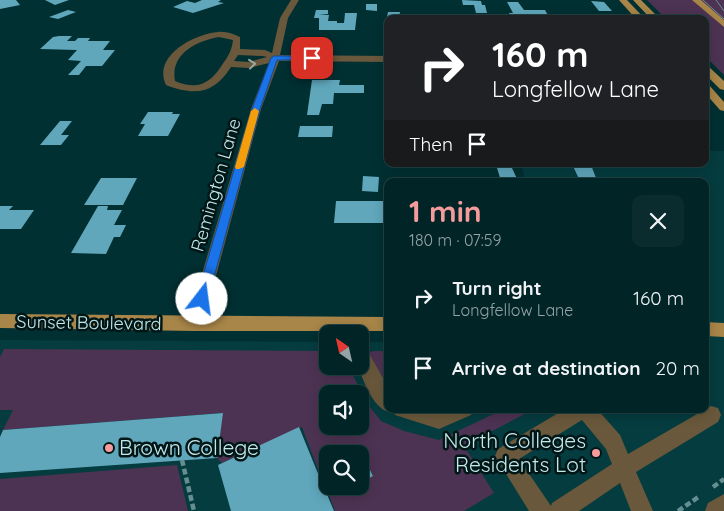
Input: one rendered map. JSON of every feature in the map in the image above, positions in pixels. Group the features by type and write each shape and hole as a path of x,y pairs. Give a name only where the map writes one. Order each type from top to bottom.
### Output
{"main road":[{"path":"623,0 637,15"},
{"path":"637,0 652,15"},
{"path":"696,0 724,24"},
{"path":"709,72 724,87"},
{"path":"709,91 724,108"},
{"name":"Sunset Boulevard","path":"0,321 319,328"},
{"name":"Sunset Boulevard","path":"369,326 384,325"},
{"path":"709,329 724,330"}],"street":[{"name":"Remington Lane","path":"195,324 256,109 274,58 284,18 295,0"},
{"path":"219,34 237,39 235,52 228,64 216,81 194,88 181,88 170,83 168,75 169,66 179,52 207,35 219,34"},
{"path":"235,52 265,53 274,58"},
{"path":"228,64 250,64 274,58 384,59"},
{"path":"369,372 378,390 384,397"},
{"path":"415,413 439,420 455,413"},
{"path":"542,511 505,456 577,413"},
{"path":"588,413 613,442 642,511"},
{"path":"560,511 624,468 711,415"},
{"path":"716,511 724,505"}],"path":[{"path":"182,460 194,511"}],"shaded area":[{"path":"647,0 724,0 724,75 709,60 709,15 662,15"},
{"path":"709,151 724,151 724,511 0,511 0,340 319,342 319,375 369,375 369,342 384,342 384,413 709,413 709,178 525,178 522,167 709,167"},
{"path":"4,349 319,351 319,375 353,375 358,385 319,385 319,435 369,435 369,406 381,421 404,431 439,440 496,413 526,413 464,446 494,493 464,511 335,511 329,495 369,495 369,477 373,475 369,467 369,445 319,445 319,472 302,427 222,463 217,458 222,413 3,430 13,410 0,410 0,357"},
{"path":"384,351 384,382 369,354 369,352"},
{"path":"177,465 188,511 0,511 0,479"}],"building":[{"path":"0,0 16,0 20,5 0,9"},
{"path":"45,0 69,0 55,5"},
{"path":"202,0 221,0 218,2 224,3 193,13 173,7 187,1 195,3"},
{"path":"462,0 481,1 482,5 485,5 487,13 476,13 474,5 463,5"},
{"path":"591,1 604,2 612,11 599,11"},
{"path":"507,2 518,2 524,10 545,10 548,15 510,15 509,13 513,13"},
{"path":"366,4 377,4 377,11 366,10"},
{"path":"68,10 76,12 58,19 49,17"},
{"path":"316,10 328,10 328,14 319,15 329,15 328,21 337,21 337,23 344,23 345,13 357,13 355,30 319,30 319,18 314,18"},
{"path":"388,12 400,12 400,15 387,15"},
{"path":"72,36 67,41 75,41 78,38 90,38 88,41 110,41 103,50 115,50 102,66 86,66 79,75 68,75 81,61 68,60 77,50 40,49 53,37"},
{"path":"312,80 340,80 339,85 364,85 364,93 334,93 333,104 322,104 319,115 307,115"},
{"path":"148,112 173,112 172,114 180,114 168,136 138,136 145,124 140,124"},
{"path":"60,121 72,121 61,135 69,135 61,145 40,145"},
{"path":"300,126 333,126 332,137 298,137"},
{"path":"514,167 512,168 517,178 500,178 497,168 456,168"},
{"path":"573,167 592,167 596,178 579,178"},
{"path":"363,176 379,177 378,192 362,191"},
{"path":"101,178 137,178 123,205 84,205"},
{"path":"336,201 384,201 384,223 334,223"},
{"path":"0,206 13,206 9,210 34,210 21,229 0,229"},
{"path":"98,206 108,206 107,210 122,210 114,225 126,225 120,237 114,237 106,254 71,253"},
{"name":"Brown College","path":"223,413 217,458 0,473 0,437 3,430"},
{"path":"299,427 319,476 319,495 327,495 334,511 231,511 218,465"},
{"path":"369,468 373,476 369,478"}],"tram line":[{"path":"703,0 724,19"},
{"path":"716,0 724,11"}],"slow traffic":[{"path":"239,167 255,111"}],"place":[{"name":"Brown College","path":"109,448"},
{"name":"North Colleges Residents Lot","path":"596,453"}],"route":[{"path":"202,299 256,109 274,58 312,58"}]}
